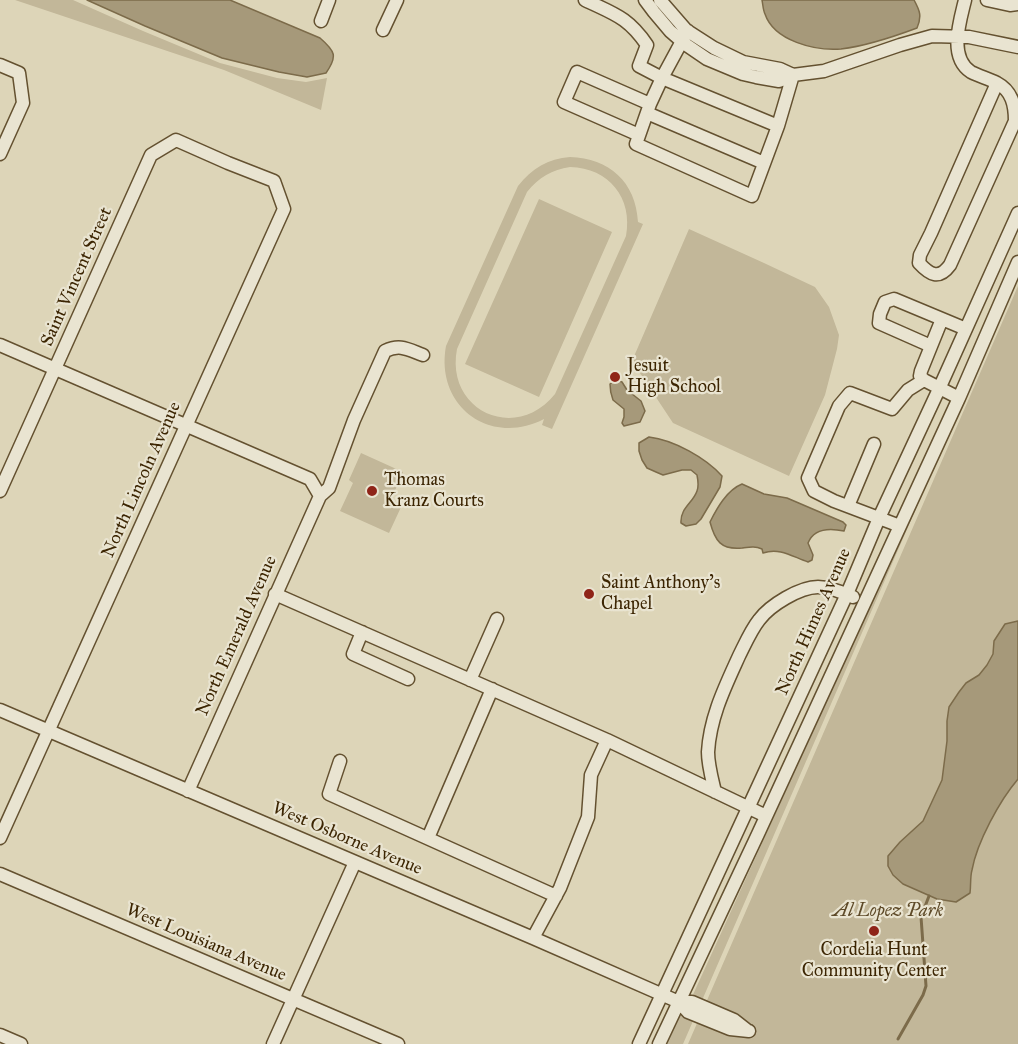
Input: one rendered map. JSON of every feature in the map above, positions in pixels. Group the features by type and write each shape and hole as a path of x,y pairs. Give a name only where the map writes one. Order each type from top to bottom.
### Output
{"street":[{"path":"321,21 329,0"},
{"path":"383,30 397,0"},
{"path":"585,0 624,19 637,31 647,45 639,66 662,78 778,126"},
{"path":"645,0 661,21 685,36 707,58 743,74 779,81 793,75 824,71 932,36 969,37 1018,47"},
{"path":"660,0 678,22 685,36"},
{"path":"965,0 957,36 959,55 963,64 971,72 1001,84 1010,95 1015,108 1015,121 950,265 945,272 936,275 929,273 919,263 920,255 932,233 997,83"},
{"path":"987,0 1010,5 1018,4"},
{"path":"685,36 662,78 636,144 752,196 778,126 793,75"},
{"path":"0,65 19,73 24,103 0,154"},
{"path":"639,135 564,102 577,72 764,163"},
{"name":"Saint Vincent Street","path":"0,491 151,155 176,140 228,164"},
{"name":"North Lincoln Avenue","path":"0,838 284,209 274,181 228,164"},
{"name":"North Himes Avenue","path":"639,1044 847,594 879,518 1018,213"},
{"path":"1001,251 1018,256"},
{"name":"North Himes Avenue","path":"659,1044 900,526 1018,261"},
{"path":"932,346 879,323 885,303 894,299 966,329"},
{"path":"942,319 920,376 958,398"},
{"path":"0,345 310,479 320,496"},
{"name":"North Emerald Avenue","path":"188,791 320,496 329,488 354,420 385,351 394,346 423,355"},
{"path":"900,526 814,491 808,478 839,406 850,393 892,410 908,390 924,380"},
{"path":"848,506 874,444"},
{"path":"715,792 708,753 713,720 724,688 759,619 788,596 816,586 830,588 864,601"},
{"path":"275,594 607,740 766,816"},
{"path":"470,680 497,619"},
{"path":"362,632 353,654 408,678"},
{"path":"428,838 492,689"},
{"name":"West Osborne Avenue","path":"0,710 679,1002"},
{"path":"533,938 556,896 588,817 591,775 607,740"},
{"path":"340,761 329,794 556,896"},
{"path":"273,1044 355,862"},
{"name":"West Louisiana Avenue","path":"0,874 398,1044"},
{"path":"679,1002 692,1002 734,1020 749,1031 730,1029 688,1012 679,1002"},
{"path":"0,1035 21,1044"}],"green space":[{"path":"15,0 73,0 220,63 277,78 306,82 327,78 321,110 224,70"},
{"path":"562,158 584,158 608,167 618,175 632,195 638,222 643,224 552,429 542,425 544,419 524,426 504,428 486,424 471,416 458,403 449,387 445,368 446,346 518,186 529,174 541,166","holes":["570,167 584,169 607,179 622,198 626,209 626,236 555,394 539,409 522,416 504,418 487,413 472,403 462,389 456,371 457,349 527,192 536,182 552,172"]},
{"path":"539,199 612,232 539,397 465,364"},
{"path":"689,229 815,287 829,307 839,335 837,349 825,395 789,476 673,423 632,361"},
{"name":"Al Lopez Park","path":"1018,286 1018,1044 688,1044"},
{"path":"952,426 683,1044 665,1044 687,998 691,999"},
{"name":"Thomas Kranz Courts","path":"361,453 403,472 391,500 402,505 389,533 340,511 353,483 349,480"}],"shaded area":[{"path":"87,0 230,0 320,38 332,50 333,58 326,73 307,77 279,72 222,58"},
{"path":"762,0 914,0 920,17 917,28 879,41 841,49 819,48 797,42 777,31 765,14"},
{"path":"616,380 622,382 627,390 641,401 645,411 640,422 624,426 622,423 624,409 613,400 610,390 610,384"},
{"path":"649,437 669,442 689,451 722,476 720,487 696,524 686,526 681,523 681,518 697,491 697,475 691,470 682,470 663,475 647,468 639,451 639,443"},
{"path":"742,484 764,494 787,498 843,522 846,525 844,531 823,530 814,534 808,543 813,555 812,560 808,562 781,552 763,553 762,549 757,547 724,546 714,534 710,522 727,495"},
{"path":"1018,621 1018,779 984,834 972,870 970,893 956,902 937,899 903,884 893,875 888,866 888,856 923,821 942,780 949,707 966,683 979,675 987,665 993,654 994,641 1005,624"}],"waterway":[{"path":"898,1039 926,986 921,917 929,896"}],"place":[{"name":"Jesuit High School","path":"615,377"},
{"name":"Thomas Kranz Courts","path":"372,491"},
{"name":"Saint Anthony's Chapel","path":"589,594"},
{"name":"Cordelia Hunt Community Center","path":"874,931"}]}
